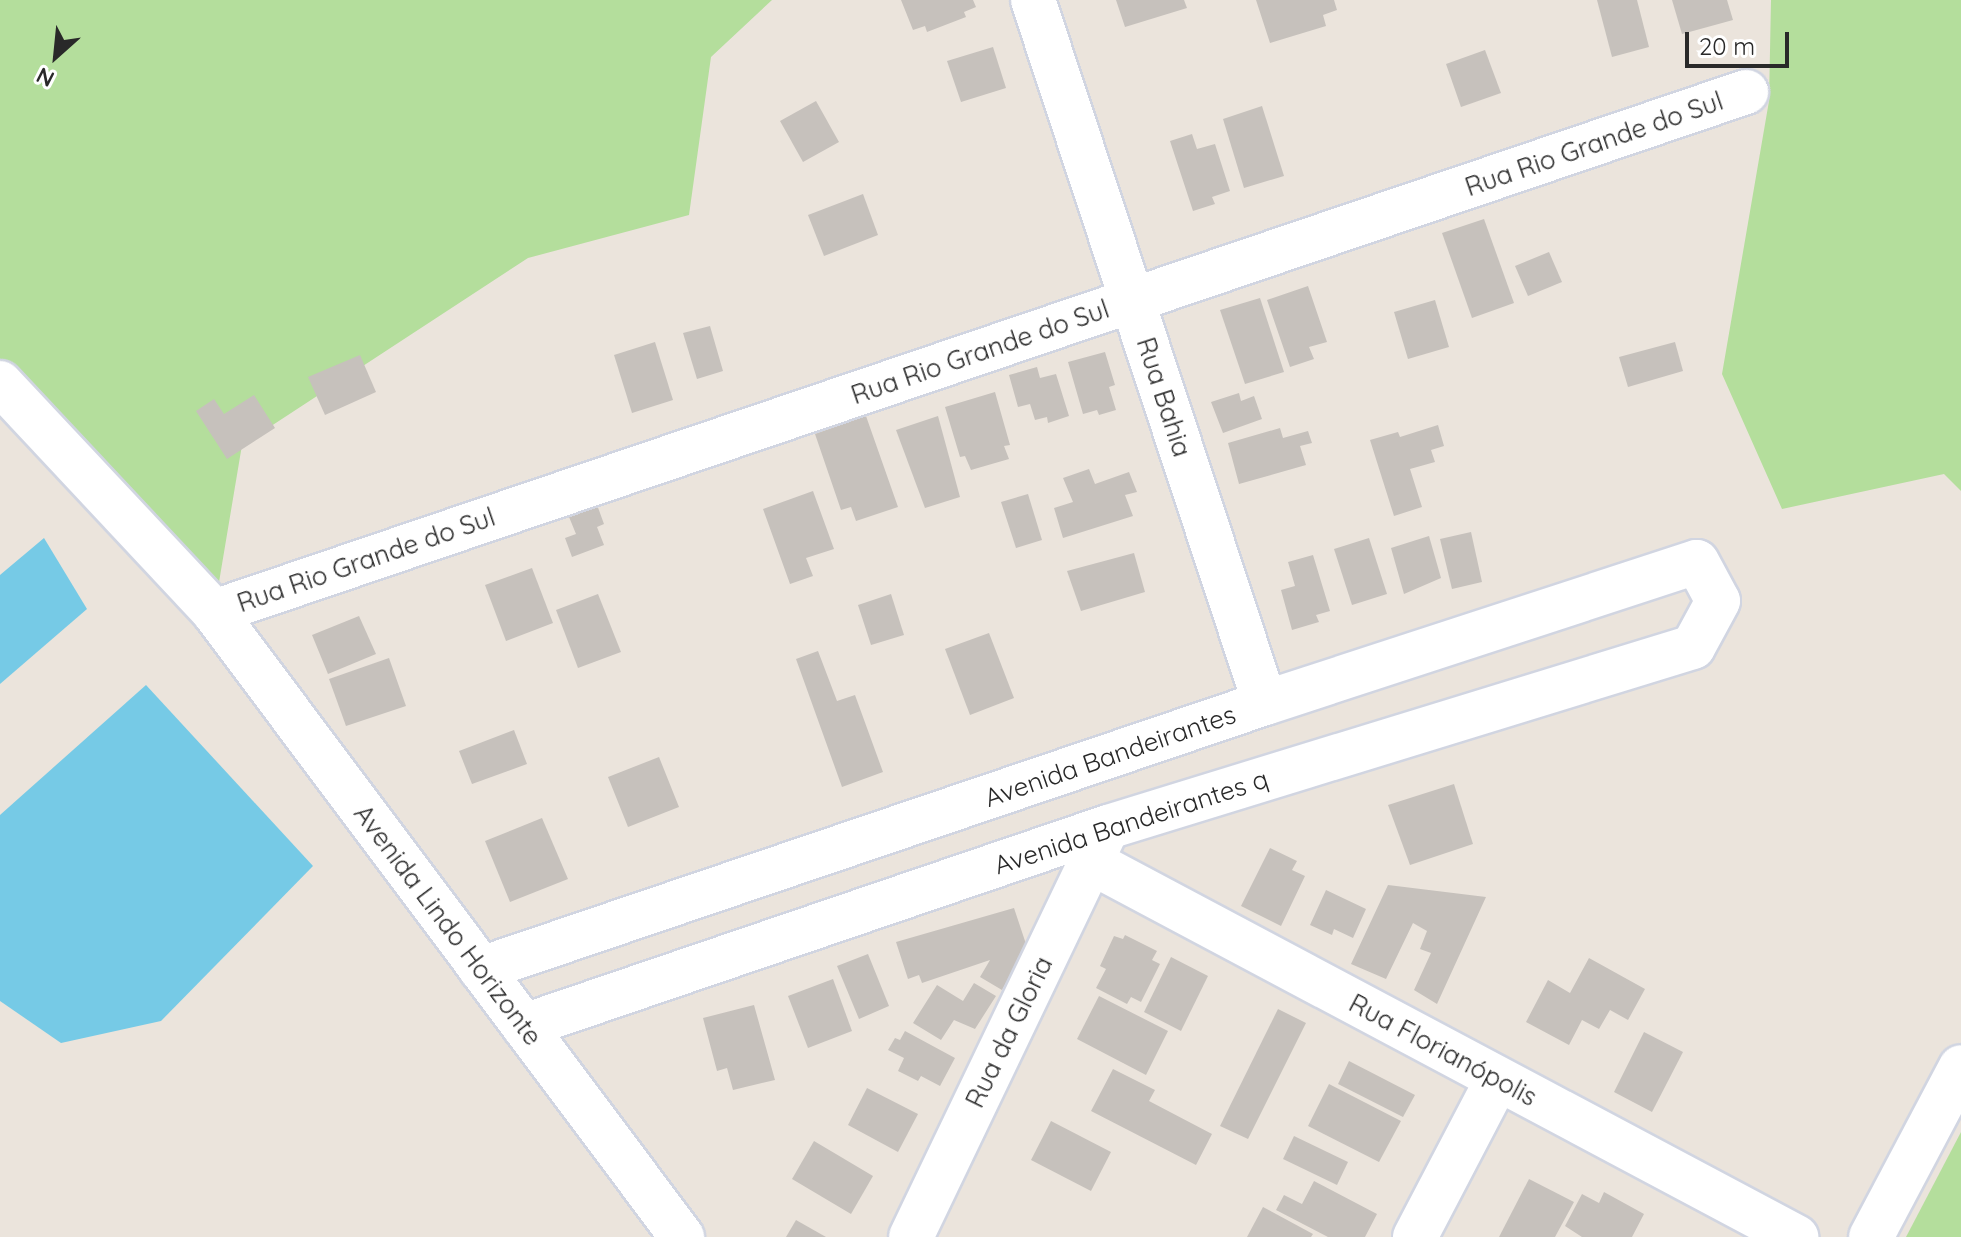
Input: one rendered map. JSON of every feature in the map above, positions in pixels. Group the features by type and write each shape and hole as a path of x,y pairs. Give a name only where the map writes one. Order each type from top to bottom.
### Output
{"street":[{"name":"Rua Bahia","path":"1033,0 1265,703"},
{"name":"Rua Rio Grande do Sul","path":"214,612 1746,92"},
{"name":"Avenida Lindo Horizonte","path":"0,383 214,612 682,1237"},
{"name":"Avenida Bandeirantes","path":"481,969 1265,703 1697,562 1718,601"},
{"name":"Avenida Bandeirantes q","path":"524,1026 1100,844 1693,647 1718,601"},
{"name":"Rua Florianópolis","path":"1100,844 1497,1080 1796,1237"},
{"name":"Rua da Gloria","path":"911,1237 1100,844"},
{"path":"1871,1237 1961,1067"},
{"path":"1415,1237 1497,1080"}],"green space":[{"path":"0,0 772,0 711,57 689,215 528,258 242,445 214,612 0,383"},
{"path":"1771,0 1961,0 1961,491 1944,474 1782,509 1722,374 1769,101"},
{"path":"1961,1132 1961,1237 1906,1237"}],"water":[{"path":"44,538 87,609 0,684 0,575"},
{"path":"146,685 313,866 161,1021 61,1043 0,1001 0,815"}],"building":[{"path":"901,0 973,0 976,7 964,12 966,17 927,32 925,26 913,30"},
{"path":"1116,0 1184,0 1187,8 1125,27"},
{"path":"1256,0 1334,0 1337,10 1323,15 1326,26 1270,43"},
{"path":"1597,0 1637,0 1649,47 1612,57"},
{"path":"1672,0 1727,0 1733,20 1682,34"},
{"path":"993,47 1006,88 961,102 947,61"},
{"path":"1485,50 1501,93 1461,107 1446,64"},
{"path":"816,101 839,142 803,162 780,121"},
{"path":"1262,106 1284,176 1244,188 1223,119"},
{"path":"1192,134 1197,149 1215,144 1230,191 1212,197 1215,204 1193,211 1170,141"},
{"path":"863,194 878,235 824,256 808,215"},
{"path":"1484,219 1514,303 1472,318 1442,233"},
{"path":"1549,252 1562,282 1528,296 1515,266"},
{"path":"1308,286 1327,342 1309,347 1314,359 1290,367 1267,300"},
{"path":"1260,298 1284,372 1245,384 1220,310"},
{"path":"1435,300 1449,347 1408,359 1394,312"},
{"path":"710,326 723,371 697,379 683,333"},
{"path":"655,342 673,400 632,413 614,355"},
{"path":"1675,342 1683,371 1628,387 1619,357"},
{"path":"1105,352 1115,385 1109,387 1116,410 1099,415 1097,410 1083,414 1068,362"},
{"path":"360,355 376,392 325,415 308,377"},
{"path":"1037,367 1040,378 1056,374 1069,416 1048,423 1047,417 1035,420 1030,404 1018,407 1009,375"},
{"path":"995,392 1010,445 1004,446 1009,459 971,470 965,456 960,457 945,407"},
{"path":"1239,393 1241,401 1254,396 1262,419 1223,433 1211,402"},
{"path":"254,395 275,428 227,459 196,411 214,399 224,414"},
{"path":"866,416 898,507 856,521 851,507 841,510 815,434"},
{"path":"938,416 960,497 925,508 896,430"},
{"path":"1438,425 1444,446 1431,450 1435,462 1410,469 1422,507 1394,516 1370,440 1398,432 1400,437"},
{"path":"1280,428 1283,438 1308,431 1312,443 1300,446 1306,465 1239,484 1228,443"},
{"path":"1089,469 1095,484 1129,472 1137,492 1125,495 1133,516 1063,538 1054,508 1073,502 1063,478"},
{"path":"813,491 834,549 806,558 813,576 790,584 763,509"},
{"path":"1028,494 1042,540 1016,548 1001,502"},
{"path":"596,502 604,524 597,527 604,545 572,557 565,538 576,534 567,512"},
{"path":"1471,532 1482,582 1452,589 1440,539"},
{"path":"1429,536 1441,578 1404,594 1391,548"},
{"path":"1369,538 1387,594 1352,605 1334,549"},
{"path":"1134,553 1145,592 1081,611 1067,571"},
{"path":"1313,555 1330,611 1316,615 1319,622 1292,630 1281,590 1295,586 1288,562"},
{"path":"532,568 553,623 506,641 485,585"},
{"path":"598,594 621,652 578,668 556,610"},
{"path":"891,594 904,635 871,645 858,605"},
{"path":"359,616 376,654 328,674 312,635"},
{"path":"989,633 1014,698 970,715 945,649"},
{"path":"818,651 837,701 855,695 883,772 842,787 796,659"},
{"path":"389,658 406,706 346,726 329,679"},
{"path":"514,730 527,764 472,784 459,751"},
{"path":"659,757 679,807 628,827 608,777"},
{"path":"1454,784 1473,844 1410,865 1388,805"},
{"path":"542,818 568,879 510,902 485,841"},
{"path":"1270,848 1297,861 1292,870 1305,876 1281,926 1241,906"},
{"path":"1388,885 1486,897 1437,1004 1414,990 1431,953 1420,949 1427,931 1413,923 1386,979 1351,964"},
{"path":"1326,890 1366,909 1353,938 1334,929 1332,935 1310,925"},
{"path":"1014,908 1027,947 1002,990 980,977 990,960 922,983 919,975 908,979 896,942"},
{"path":"1125,935 1157,951 1152,960 1160,964 1141,1002 1131,997 1127,1004 1096,988 1106,969 1100,966 1114,936 1123,939"},
{"path":"868,954 889,1006 859,1019 837,966"},
{"path":"1171,957 1208,976 1181,1031 1144,1012"},
{"path":"1589,958 1645,989 1628,1020 1610,1010 1599,1029 1582,1020 1569,1045 1526,1022 1548,980 1570,993"},
{"path":"833,979 852,1031 808,1048 788,996"},
{"path":"974,983 996,996 975,1029 954,1020 941,1040 913,1023 937,985 963,1001"},
{"path":"1099,996 1168,1031 1146,1075 1077,1039"},
{"path":"754,1005 775,1080 733,1090 727,1068 717,1071 703,1018"},
{"path":"1278,1009 1306,1023 1248,1139 1220,1126"},
{"path":"905,1031 955,1058 940,1086 921,1076 918,1081 898,1071 904,1058 888,1050 895,1038 900,1040"},
{"path":"1644,1032 1683,1052 1652,1112 1614,1092"},
{"path":"1349,1061 1415,1095 1403,1117 1338,1084"},
{"path":"1113,1069 1155,1090 1149,1101 1212,1134 1196,1165 1091,1111"},
{"path":"1329,1084 1401,1121 1379,1162 1308,1126"},
{"path":"867,1088 918,1114 898,1152 848,1125"},
{"path":"1051,1121 1111,1152 1091,1191 1031,1160"},
{"path":"1294,1136 1348,1162 1337,1185 1283,1159"},
{"path":"814,1141 873,1176 851,1214 792,1179"},
{"path":"1529,1179 1574,1202 1555,1237 1499,1237"},
{"path":"1314,1181 1377,1214 1365,1237 1328,1237 1276,1210 1284,1195 1302,1204"},
{"path":"1604,1192 1644,1214 1632,1237 1582,1237 1565,1226 1582,1194 1599,1203"},
{"path":"1263,1207 1313,1234 1311,1237 1247,1237"},
{"path":"796,1220 826,1237 786,1237"}]}
